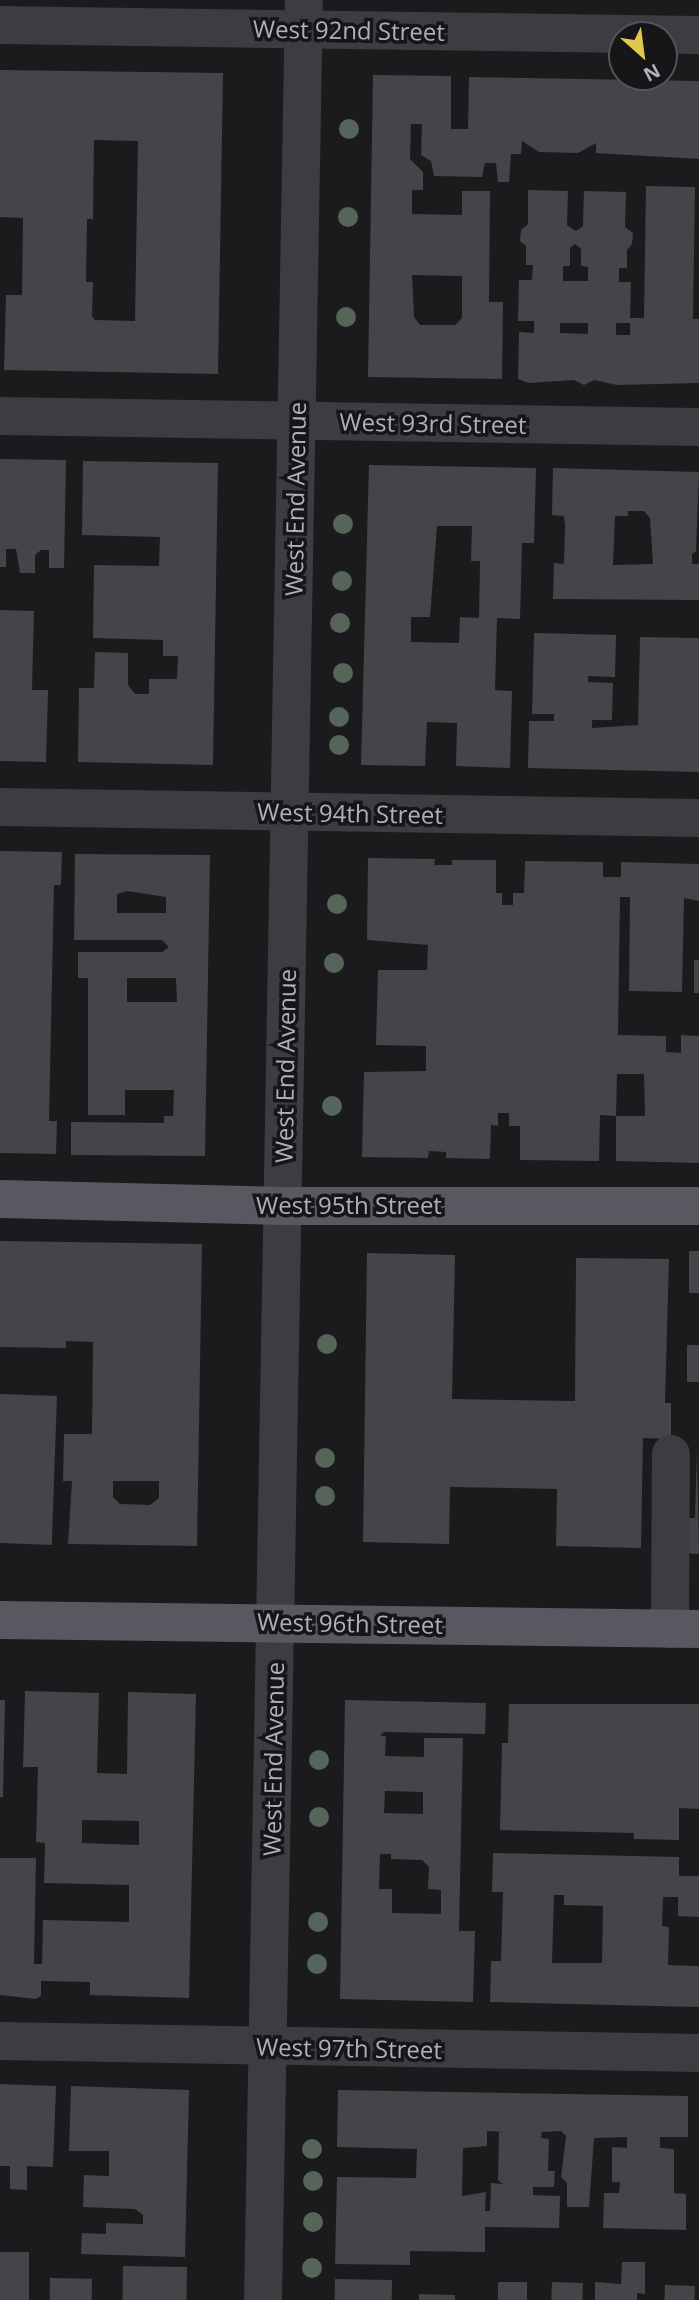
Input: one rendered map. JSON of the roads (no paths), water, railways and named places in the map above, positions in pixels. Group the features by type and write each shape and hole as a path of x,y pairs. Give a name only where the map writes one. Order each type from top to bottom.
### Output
{"main road":[{"name":"West 95th Street","path":"0,1199 283,1206 699,1206"},
{"name":"West 96th Street","path":"0,1620 684,1629"}],"street":[{"name":"West 92nd Street","path":"0,25 304,15 699,35"},
{"name":"West End Avenue","path":"264,2300 304,15"},
{"name":"West 93rd Street","path":"0,416 699,427"},
{"name":"West 94th Street","path":"0,807 699,818"},
{"path":"671,1454 684,1629"},
{"name":"West 97th Street","path":"0,2042 699,2053"}]}
